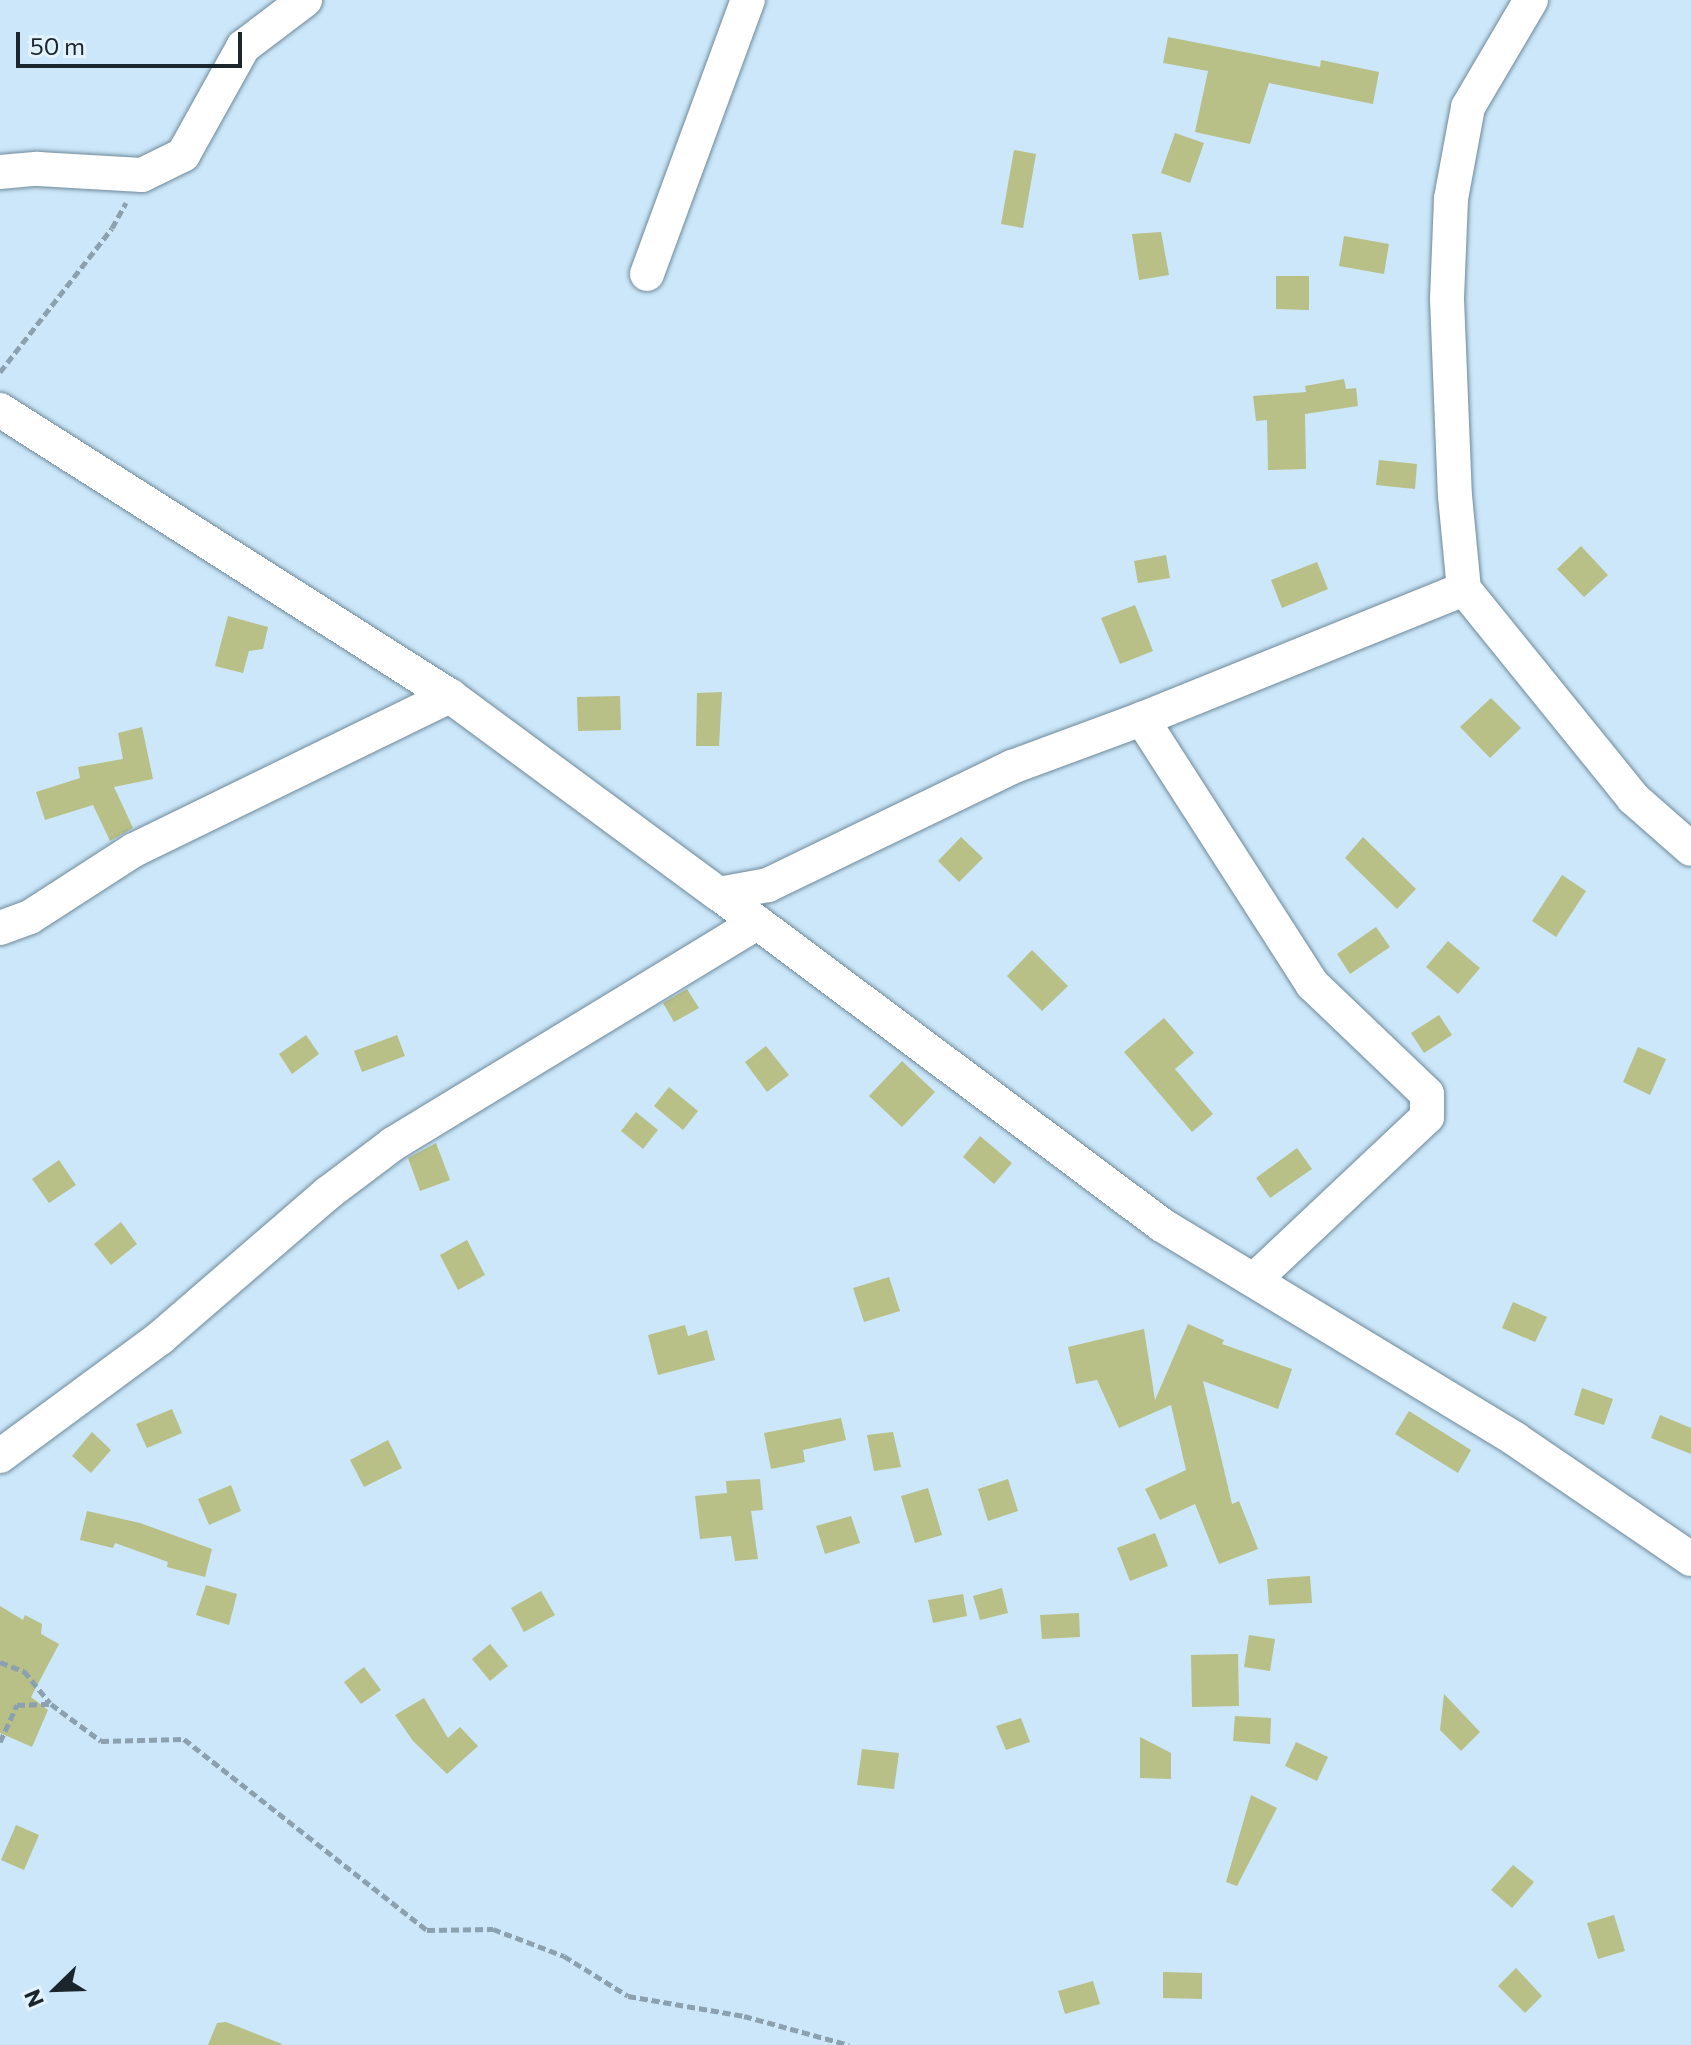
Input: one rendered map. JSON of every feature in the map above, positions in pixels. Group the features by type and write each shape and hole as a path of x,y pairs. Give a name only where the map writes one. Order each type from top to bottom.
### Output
{"street":[{"path":"0,172 38,169 142,175 183,155 243,47 305,0"},
{"path":"647,274 748,0"},
{"path":"1531,0 1468,107 1451,199 1447,299 1455,496 1464,589 1633,798 1691,849"},
{"path":"0,410 450,696 1162,1225 1515,1439 1691,1559"},
{"path":"719,894 768,885 1012,767 1142,719 1464,589"},
{"path":"0,928 30,917 134,850 450,696"},
{"path":"1142,719 1312,984 1427,1094 1427,1117 1255,1279"},
{"path":"0,1456 160,1338 328,1193 393,1144 757,923"}],"path":[{"path":"0,372 112,228 142,175"},
{"path":"0,1662 24,1671 51,1704 101,1741 184,1739 427,1930 493,1929 564,1956 628,1996 744,2016 849,2045"},
{"path":"0,1742 17,1705 51,1704"}],"building":[{"path":"1168,37 1320,67 1321,60 1379,72 1373,104 1269,83 1250,144 1195,132 1208,71 1163,63"},
{"path":"1175,133 1204,143 1190,183 1161,173"},
{"path":"1014,150 1036,154 1023,228 1001,224"},
{"path":"1161,232 1169,275 1139,280 1132,234"},
{"path":"1344,236 1389,244 1384,274 1339,266"},
{"path":"1276,276 1309,276 1309,310 1276,309"},
{"path":"1344,379 1346,389 1356,388 1358,406 1305,414 1306,469 1268,470 1267,420 1256,421 1253,396 1306,392 1305,386"},
{"path":"1379,460 1417,464 1415,489 1376,485"},
{"path":"1581,546 1608,575 1584,597 1557,569"},
{"path":"1166,555 1170,578 1138,583 1134,561"},
{"path":"1317,562 1328,589 1282,608 1271,580"},
{"path":"1135,605 1153,651 1120,664 1101,618"},
{"path":"228,616 268,627 263,649 249,651 243,673 215,666"},
{"path":"722,692 719,746 696,746 697,693"},
{"path":"620,696 621,730 578,731 577,697"},
{"path":"1491,698 1521,728 1490,758 1460,727"},
{"path":"142,727 153,779 114,787 133,828 110,841 93,805 45,820 36,792 80,778 78,767 123,759 118,733"},
{"path":"961,837 983,858 959,882 938,861"},
{"path":"1363,837 1416,889 1397,909 1345,858"},
{"path":"1562,875 1586,891 1556,937 1532,921"},
{"path":"1376,927 1390,947 1350,974 1337,954"},
{"path":"1448,941 1480,968 1458,994 1426,967"},
{"path":"1032,950 1068,986 1042,1011 1007,976"},
{"path":"687,989 699,1008 674,1022 663,1003"},
{"path":"1439,1015 1452,1035 1424,1053 1411,1033"},
{"path":"1164,1018 1194,1053 1175,1069 1213,1114 1192,1132 1124,1052"},
{"path":"306,1035 319,1054 292,1074 279,1054"},
{"path":"397,1035 405,1056 362,1072 354,1051"},
{"path":"766,1046 789,1075 767,1092 745,1062"},
{"path":"1638,1047 1666,1059 1650,1095 1623,1082"},
{"path":"902,1061 935,1092 902,1127 869,1096"},
{"path":"669,1087 698,1111 683,1130 654,1106"},
{"path":"636,1112 658,1130 643,1149 621,1131"},
{"path":"980,1136 1012,1163 994,1184 963,1157"},
{"path":"436,1143 450,1180 420,1191 408,1158"},
{"path":"1297,1148 1312,1169 1270,1198 1256,1178"},
{"path":"59,1160 76,1185 49,1203 32,1179"},
{"path":"121,1222 137,1244 111,1265 94,1244"},
{"path":"467,1240 485,1275 458,1290 440,1255"},
{"path":"889,1277 900,1311 864,1322 853,1288"},
{"path":"1513,1302 1547,1317 1535,1342 1502,1328"},
{"path":"1188,1324 1224,1340 1222,1344 1292,1369 1278,1409 1203,1381 1232,1504 1239,1501 1258,1549 1219,1564 1195,1504 1160,1520 1145,1489 1186,1470 1171,1405 1119,1428 1097,1380 1076,1384 1068,1347 1144,1329 1155,1400"},
{"path":"685,1325 688,1336 707,1330 715,1360 658,1375 648,1335"},
{"path":"1582,1388 1613,1399 1604,1425 1574,1415"},
{"path":"172,1409 182,1433 147,1448 136,1424"},
{"path":"1409,1411 1471,1450 1458,1473 1395,1434"},
{"path":"1660,1415 1691,1428 1691,1454 1651,1438"},
{"path":"841,1418 846,1440 803,1450 805,1462 771,1469 764,1433"},
{"path":"92,1432 111,1450 91,1473 72,1456"},
{"path":"893,1432 901,1467 874,1471 867,1435"},
{"path":"388,1440 402,1468 364,1487 350,1460"},
{"path":"760,1479 763,1510 751,1511 758,1559 735,1561 731,1536 700,1539 695,1496 727,1493 726,1481"},
{"path":"1008,1479 1018,1511 988,1521 978,1489"},
{"path":"231,1485 241,1511 209,1525 198,1499"},
{"path":"928,1488 942,1535 915,1543 901,1496"},
{"path":"87,1511 140,1523 212,1549 205,1577 167,1567 168,1562 115,1543 113,1548 80,1540"},
{"path":"851,1516 860,1543 825,1554 816,1526"},
{"path":"1155,1533 1168,1566 1130,1581 1117,1548"},
{"path":"1310,1576 1312,1603 1269,1605 1267,1579"},
{"path":"206,1585 237,1594 229,1625 196,1615"},
{"path":"1002,1588 1008,1613 980,1620 973,1596"},
{"path":"541,1591 555,1615 524,1632 511,1608"},
{"path":"963,1594 967,1616 933,1623 928,1600"},
{"path":"0,1606 23,1620 25,1615 42,1624 41,1634 59,1644 31,1697 48,1710 32,1747 0,1733"},
{"path":"1079,1613 1080,1637 1042,1639 1040,1615"},
{"path":"1249,1635 1275,1639 1270,1671 1244,1667"},
{"path":"490,1644 508,1666 490,1681 472,1659"},
{"path":"1238,1654 1239,1706 1192,1707 1191,1655"},
{"path":"364,1667 381,1690 361,1704 344,1682"},
{"path":"1444,1694 1480,1732 1461,1751 1440,1730"},
{"path":"424,1698 448,1738 460,1727 478,1746 447,1774 413,1741 395,1715"},
{"path":"1235,1716 1271,1718 1270,1744 1233,1741"},
{"path":"1021,1718 1030,1742 1006,1750 996,1726"},
{"path":"1140,1737 1171,1753 1171,1779 1140,1778"},
{"path":"1296,1742 1328,1757 1317,1781 1285,1766"},
{"path":"862,1749 899,1753 894,1789 857,1785"},
{"path":"1251,1795 1277,1808 1237,1886 1226,1882"},
{"path":"16,1825 39,1835 24,1870 1,1860"},
{"path":"1513,1865 1534,1882 1512,1908 1491,1890"},
{"path":"1614,1915 1625,1951 1598,1959 1587,1923"},
{"path":"1516,1968 1542,1996 1525,2013 1498,1986"},
{"path":"1163,1972 1202,1973 1202,1999 1163,1998"},
{"path":"1093,1981 1100,2004 1065,2014 1058,1991"},
{"path":"226,2022 282,2044 208,2045 217,2023"}]}
